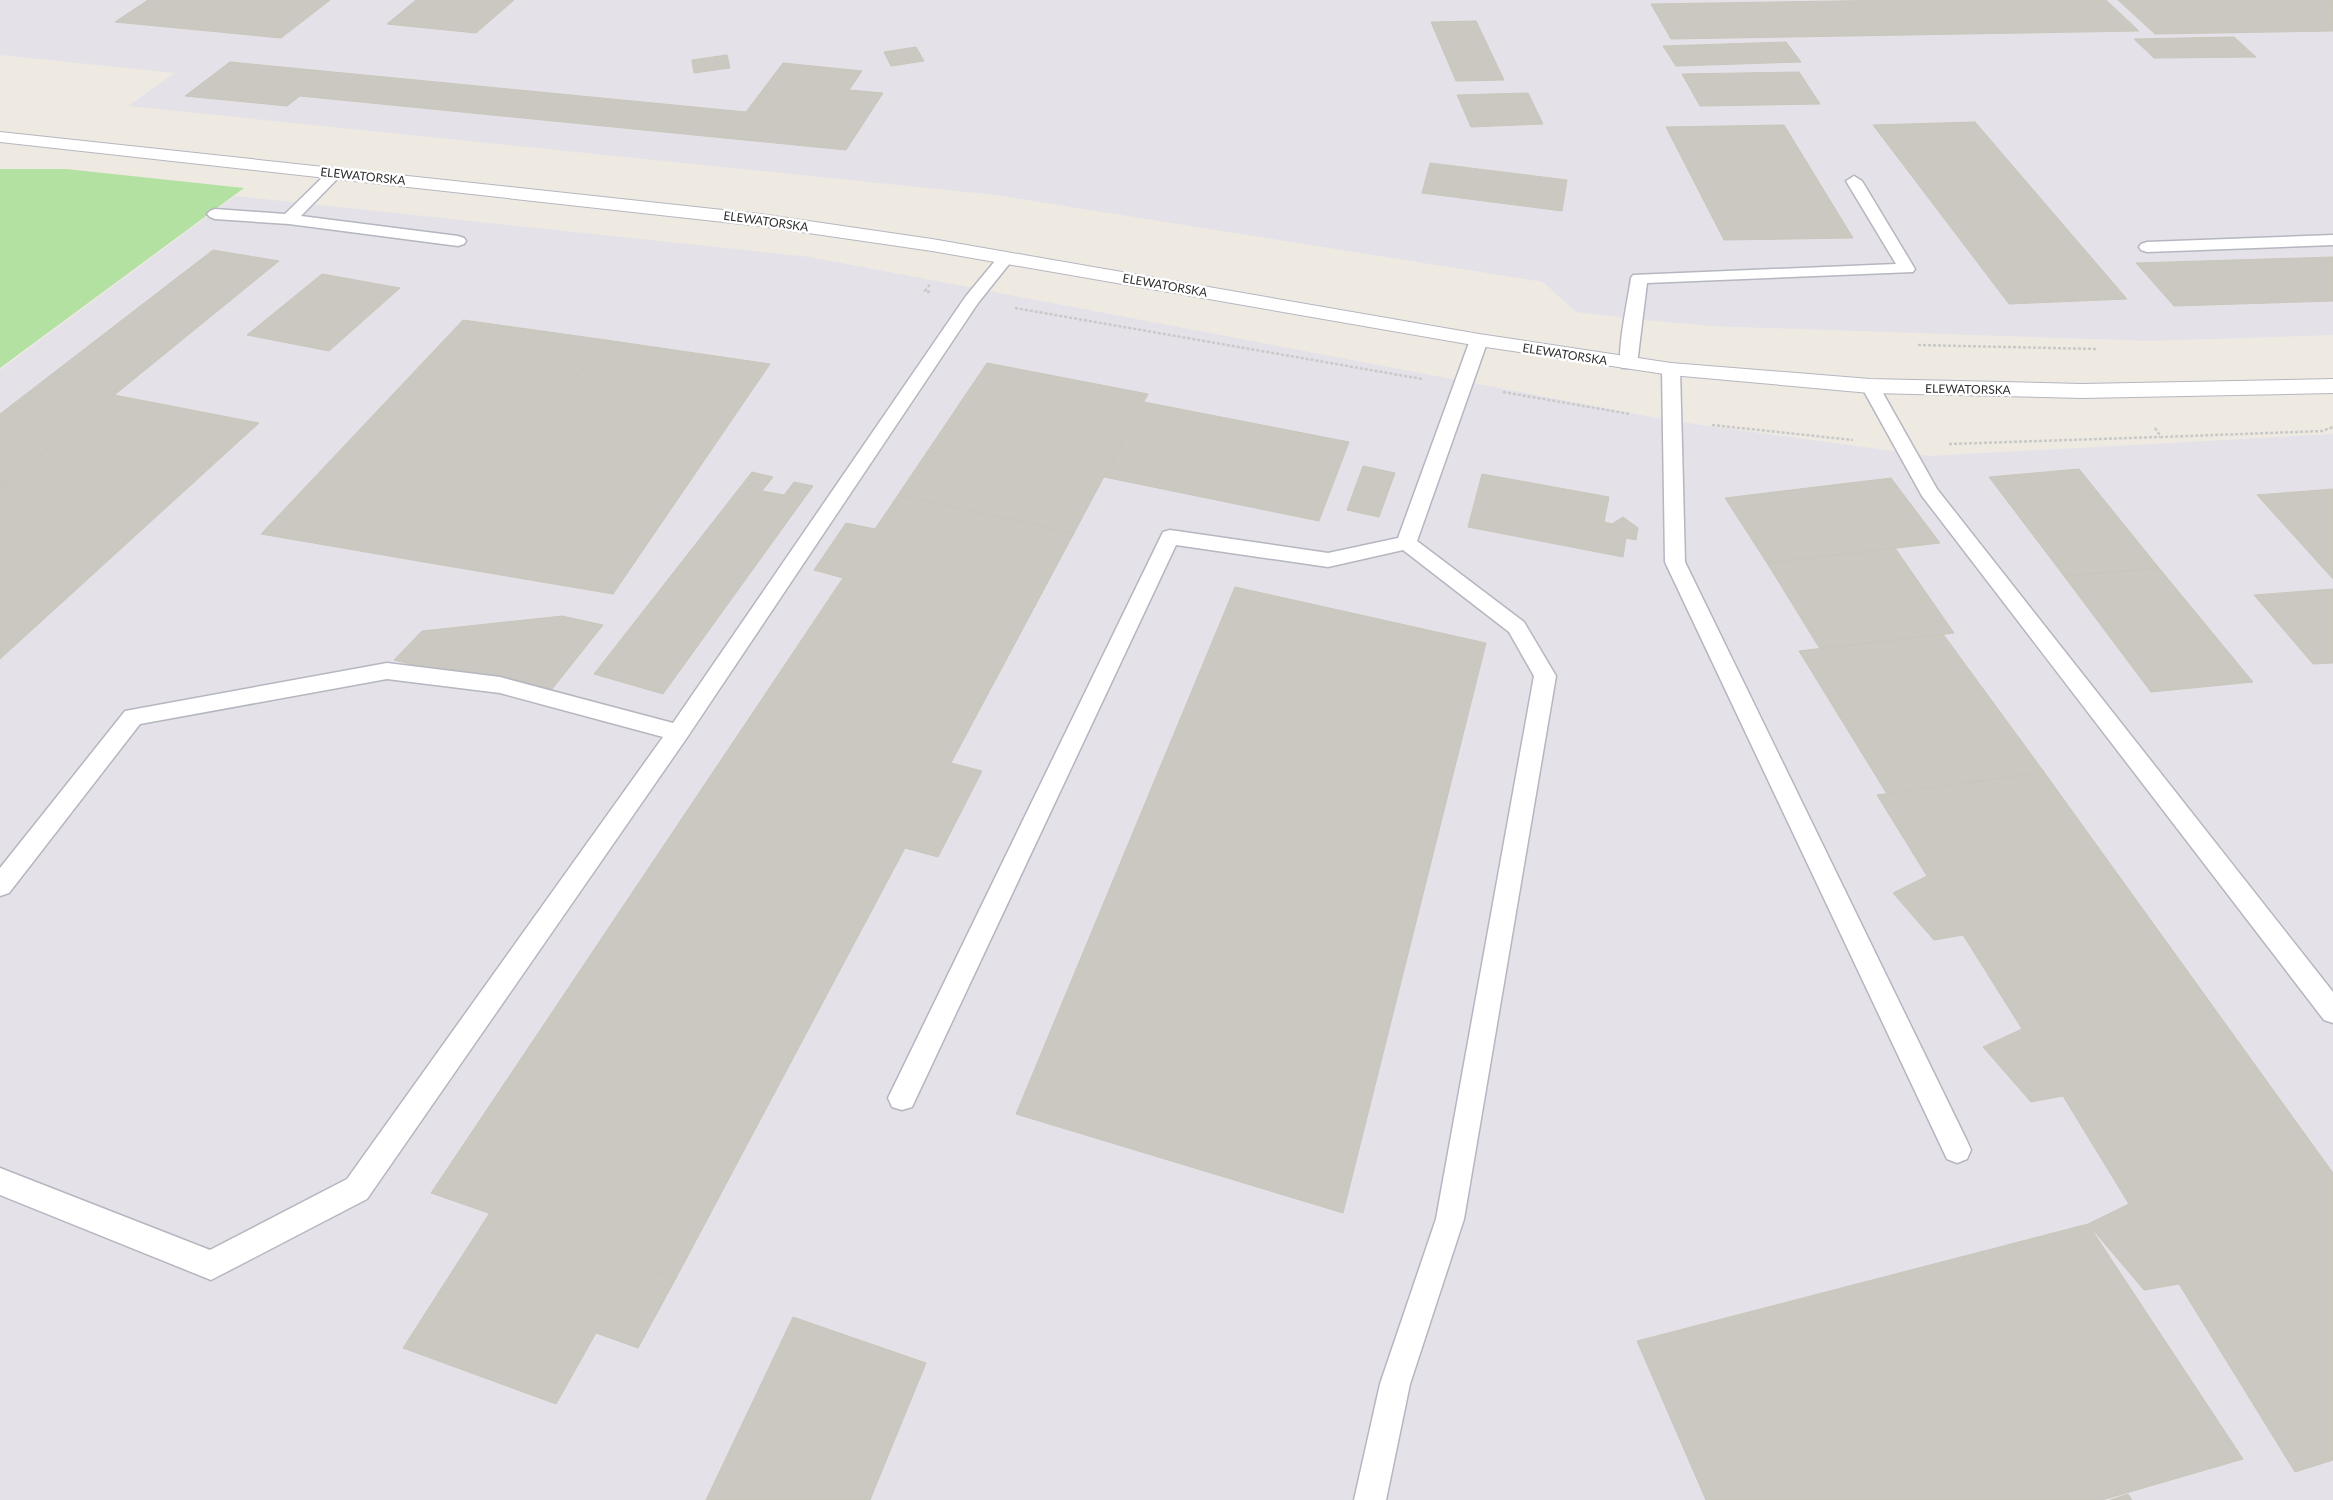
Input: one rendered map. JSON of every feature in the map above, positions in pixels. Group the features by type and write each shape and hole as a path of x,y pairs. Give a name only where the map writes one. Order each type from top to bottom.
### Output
{"street":[{"name":"ELEWATORSKA","path":"0,137 760,220 1006,258 1479,340 1671,369 1870,386 2082,391 2333,386"}],"lane":[{"path":"289,219 335,173"},
{"path":"1628,364 1629,337 1634,319 1638,278 1907,269 1854,181"},
{"path":"215,214 289,219 458,241"},
{"path":"2147,247 2333,240"},
{"path":"0,1181 211,1264 357,1189 678,733 972,300 1006,258"},
{"path":"1406,543 1479,340"},
{"path":"1671,369 1675,562 1957,1150"},
{"path":"1870,386 1929,492 2333,1012"},
{"path":"902,1098 1170,537 1328,560 1406,543 1517,628 1545,676 1450,1219 1394,1384 1370,1500"},
{"path":"0,886 132,717 387,671 500,685 678,733"}],"shaded area":[{"path":"0,0 2333,0 2333,335 2151,341 1710,326 1634,319 1576,312 1543,282 996,195 128,106 175,73 0,55"},
{"path":"235,196 810,257 1673,421 1929,456 2333,434 2333,1500 0,1500 0,370"}],"green space":[{"path":"0,169 66,169 244,188 0,368"}],"building":[{"path":"148,0 330,0 281,38 115,22"},
{"path":"416,0 514,0 476,33 387,24"},
{"path":"1898,0 2106,0 2139,31 1671,39 1651,4"},
{"path":"2118,0 2333,0 2333,31 2155,34"},
{"path":"1476,21 1504,80 1456,81 1431,22"},
{"path":"2234,37 2256,57 2154,58 2134,39"},
{"path":"1786,42 1801,62 1676,66 1663,46"},
{"path":"916,47 924,61 891,66 884,52"},
{"path":"727,55 730,68 694,73 692,60"},
{"path":"230,62 746,112 783,63 862,71 849,90 883,93 846,150 300,96 287,106 185,96"},
{"path":"1799,72 1820,104 1700,106 1682,74"},
{"path":"1528,93 1543,124 1471,127 1457,95"},
{"path":"1975,122 2127,299 2009,304 1873,125"},
{"path":"1784,125 1853,238 1724,240 1666,127"},
{"path":"1430,163 1567,180 1562,211 1422,193"},
{"path":"213,250 279,261 0,488 0,414"},
{"path":"2333,257 2333,301 2174,306 2136,263"},
{"path":"322,274 400,288 329,351 247,335"},
{"path":"463,320 606,340 424,562 261,534"},
{"path":"606,340 770,364 613,594 424,562"},
{"path":"987,363 1148,394 1074,533 898,495"},
{"path":"114,395 259,423 0,659 0,488"},
{"path":"1144,402 1349,442 1319,521 1104,477"},
{"path":"1363,466 1395,473 1379,517 1347,510"},
{"path":"2079,469 2159,568 2064,576 1989,477"},
{"path":"752,472 773,477 762,491 784,495 794,482 813,486 663,694 594,674"},
{"path":"1482,474 1609,497 1604,522 1612,524 1623,517 1638,528 1636,540 1626,538 1623,557 1468,527"},
{"path":"1891,478 1940,543 1767,563 1725,498"},
{"path":"2333,489 2333,579 2257,495"},
{"path":"898,495 1074,533 951,763 982,771 938,857 905,848 676,1278 431,1193 843,578 814,570 846,523 875,529"},
{"path":"1895,548 1954,633 1820,649 1767,563"},
{"path":"2159,568 2253,682 2151,692 2064,576"},
{"path":"1235,587 1486,643 1343,1213 1016,1114"},
{"path":"2333,589 2333,663 2313,664 2254,595"},
{"path":"562,616 603,625 545,698 394,660 422,631"},
{"path":"1943,634 2044,772 1887,794 1799,651"},
{"path":"2044,772 2333,1173 2333,1460 2295,1472 2179,1284 2144,1290 2088,1224 2129,1204 2063,1096 2031,1102 1983,1047 2022,1029 1963,935 1934,940 1893,893 1927,876 1877,795"},
{"path":"489,1214 676,1278 638,1348 596,1333 556,1404 403,1348"},
{"path":"2088,1224 2243,1459 2102,1500 1706,1500 1637,1341"},
{"path":"793,1317 926,1363 870,1500 706,1500"},
{"path":"2128,1494 2132,1500 2110,1500"}]}
